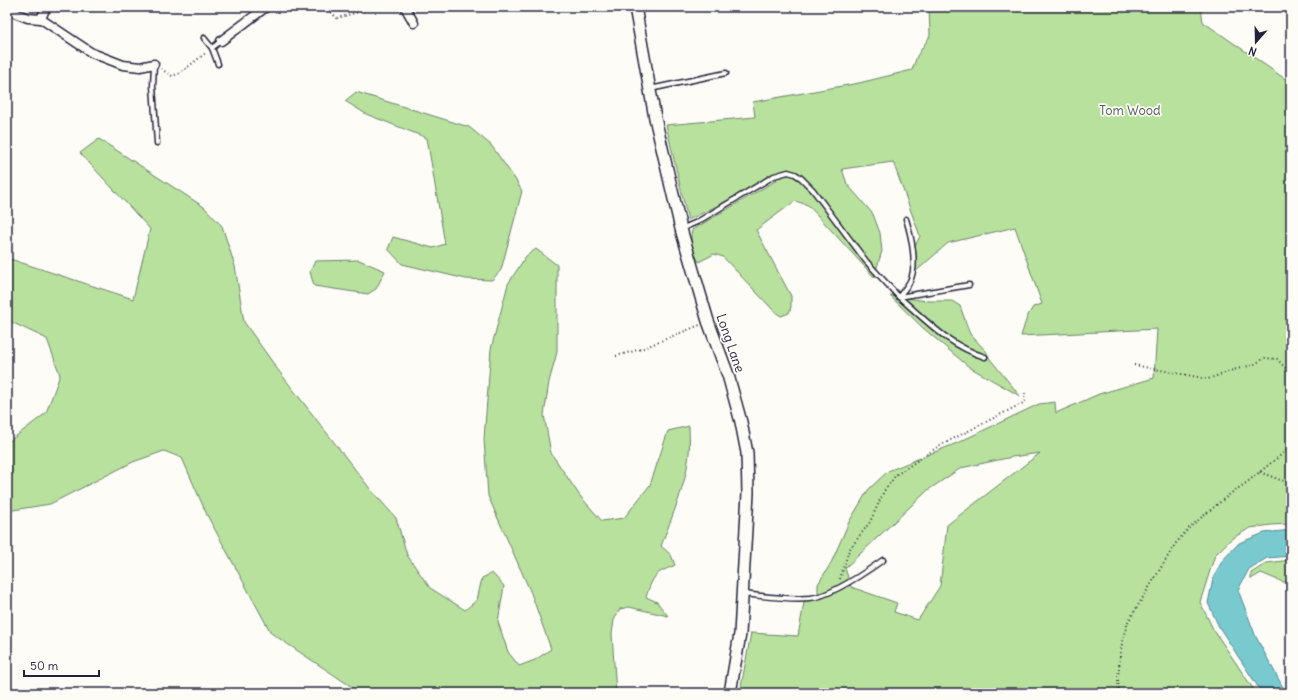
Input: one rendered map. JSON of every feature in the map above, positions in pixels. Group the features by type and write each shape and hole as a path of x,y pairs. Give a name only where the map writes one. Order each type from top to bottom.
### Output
{"street":[{"path":"41,20 46,7"},
{"path":"221,41 266,7"},
{"path":"405,7 414,23"},
{"name":"Long Lane","path":"635,7 656,124 681,229 708,321 728,375 741,422 747,453 748,493 740,634 730,693"},
{"path":"7,10 28,18 41,20 92,53 122,65 140,67 154,64"}],"lane":[{"path":"204,38 212,48 218,64"},
{"path":"212,48 221,41"},
{"path":"154,64 153,86 156,143"},
{"path":"649,89 726,72"},
{"path":"681,229 774,176 788,172 795,174 813,190 866,261 899,297 937,332 968,352 985,357"},
{"path":"899,297 910,280 912,267 912,241 906,219"},
{"path":"899,297 969,285"},
{"path":"742,594 811,598 825,594 859,577 883,560"}],"path":[{"path":"325,7 337,18 377,7"},
{"path":"154,64 172,76 180,73 212,48"},
{"path":"616,356 641,349 708,321"},
{"path":"1134,365 1208,379 1253,365 1265,358 1277,359 1289,372 1291,371"},
{"path":"837,588 849,550 870,522 884,490 896,475 939,446 1025,402 1025,393"},
{"path":"1119,693 1118,679 1120,657 1123,637 1128,622 1176,543 1190,527 1291,447"},
{"path":"1260,472 1280,480 1291,482"}],"green space":[{"name":"Tom Wood","path":"929,7 1201,7 1203,22 1291,83 1291,524 1250,528 1231,539 1215,555 1200,602 1213,629 1256,693 747,693 741,687 751,633 798,636 805,597 818,596 818,584 831,563 849,522 868,490 888,471 957,443 1039,404 1055,402 1056,413 1099,394 1154,378 1157,329 1021,336 1027,317 1033,307 1042,304 1015,227 948,243 913,274 913,250 920,236 893,162 842,169 847,184 873,214 880,233 882,251 874,277 808,205 795,201 756,230 791,296 791,307 789,313 781,316 775,312 723,257 714,254 699,262 692,247 692,230 777,180 774,178 688,220 666,125 755,117 753,102 859,83 912,70 917,56 930,36","holes":["1040,453 947,525 940,586 918,620 894,612 897,603 851,587 845,568 928,490 961,468 1012,457"]},
{"path":"356,92 469,127 491,145 522,191 501,270 492,280 466,279 402,264 388,249 393,237 433,248 445,244 427,138 366,114 345,101"},
{"path":"99,139 204,207 222,226 235,266 244,322 278,370 371,490 396,518 407,555 430,588 465,610 477,600 482,578 492,573 504,586 498,622 508,652 519,666 535,660 551,649 531,593 488,496 484,439 491,349 508,284 526,256 536,249 557,265 557,352 549,382 544,415 551,453 580,496 602,521 624,518 650,485 668,431 689,426 689,451 685,478 661,546 671,555 675,565 657,574 651,583 646,597 657,602 668,616 629,607 620,609 614,620 612,634 616,693 361,693 271,633 207,515 182,458 164,451 133,462 50,504 7,511 7,443 46,413 60,375 47,339 7,320 7,258 133,299 150,229 80,153"},
{"path":"359,260 385,271 376,289 368,294 314,286 310,272 315,261"},
{"path":"890,296 928,301 952,301 960,306 970,334 986,351 990,359 1020,396 969,367 923,328"},
{"path":"1291,560 1291,582 1283,582 1261,573 1251,579 1251,573 1267,563"}],"water":[{"path":"1291,530 1291,556 1267,558 1249,569 1238,590 1256,637 1286,693 1262,693 1219,627 1208,603 1213,579 1222,561 1239,543 1264,533"}]}
